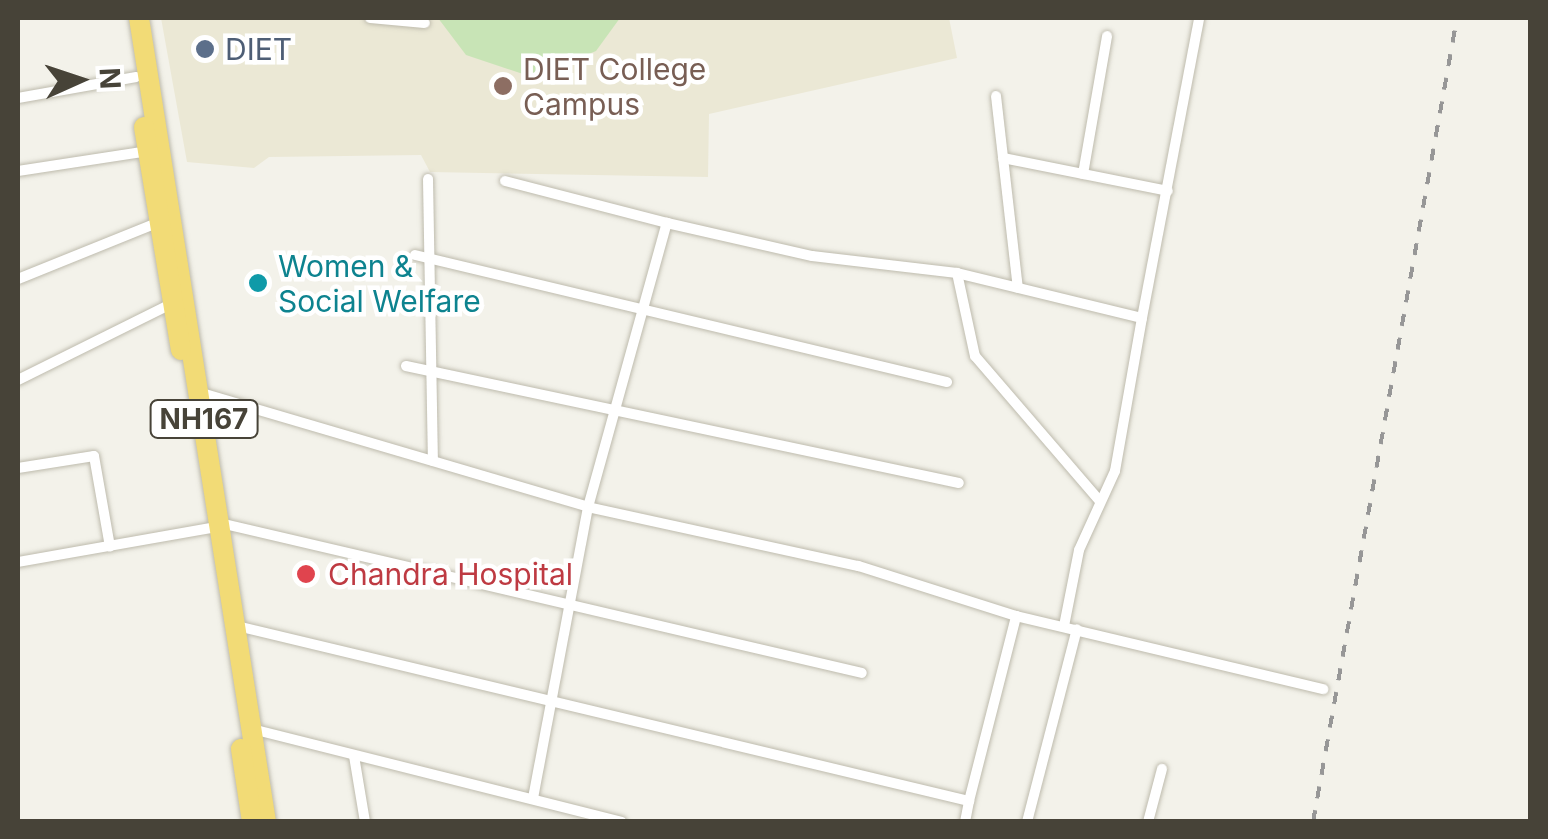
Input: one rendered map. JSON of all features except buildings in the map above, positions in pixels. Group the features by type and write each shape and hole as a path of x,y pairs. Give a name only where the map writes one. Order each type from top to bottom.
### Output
{"highway":[{"name":"NH167","path":"126,18 173,303 194,392"},
{"name":"NH167","path":"139,18 215,525 252,822"},
{"name":"NH167","path":"215,525 236,626 266,822"}],"street":[{"path":"370,18 425,23"},
{"path":"1064,626 1099,500 1115,471 1199,18"},
{"path":"1083,174 1107,36"},
{"path":"18,98 136,77"},
{"path":"996,96 1018,288"},
{"path":"18,171 148,151"},
{"path":"1003,158 1168,191"},
{"path":"428,179 436,261 433,461"},
{"path":"505,181 812,256 957,272 1142,318"},
{"path":"18,279 159,222"},
{"path":"532,799 555,700 588,507 667,223"},
{"path":"415,255 947,382"},
{"path":"957,272 975,356 1099,500"},
{"path":"18,380 173,303"},
{"path":"406,366 959,483"},
{"path":"194,392 588,507 858,566 1016,616 1323,690"},
{"path":"18,468 94,456 110,547"},
{"path":"18,562 215,525 862,673"},
{"path":"965,822 1016,616"},
{"path":"236,626 969,801"},
{"path":"1027,822 1077,629"},
{"path":"252,730 621,822"},
{"path":"354,756 365,822"},
{"path":"1148,822 1162,769"}],"shaded area":[{"name":"DIET College Campus","path":"161,18 949,18 957,58 709,114 708,177 430,172 421,155 269,157 254,168 187,162"}],"green space":[{"path":"438,18 620,18 596,51 532,77 466,55"}],"railway":[{"path":"1313,822 1457,18"}],"place":[{"name":"DIET","path":"205,49"},
{"name":"DIET College Campus","path":"503,86"},
{"name":"Women & Social Welfare","path":"258,283"},
{"name":"Chandra Hospital","path":"306,574"}]}
